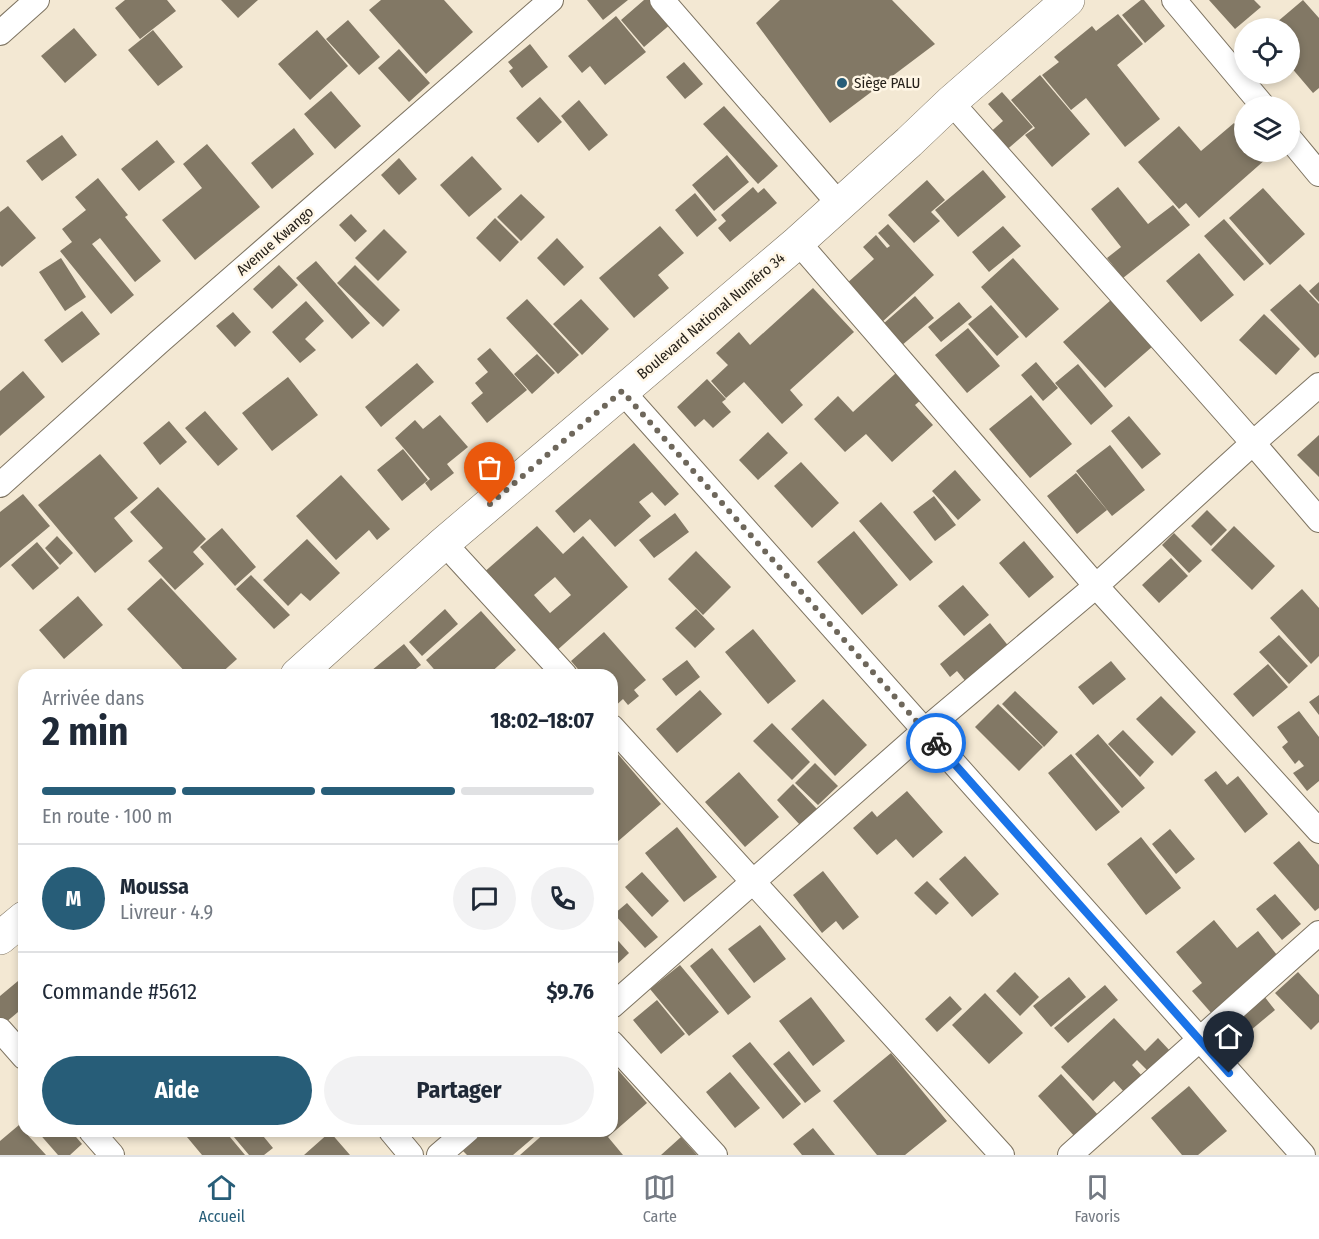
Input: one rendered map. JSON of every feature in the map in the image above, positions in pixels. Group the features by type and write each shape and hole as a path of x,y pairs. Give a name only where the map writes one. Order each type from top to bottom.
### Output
{"main road":[{"name":"Boulevard National Numéro 34","path":"304,669 444,543 798,242 951,102 1068,0"},
{"path":"0,938 18,923"}],"street":[{"path":"0,33 37,0"},
{"name":"Avenue Kwango","path":"0,485 159,342 551,0"},
{"path":"662,0 840,205"},
{"path":"1174,0 1255,96"},
{"path":"951,102 1319,520"},
{"path":"1300,152 1319,174"},
{"path":"798,242 1096,586 1319,831"},
{"path":"618,1001 925,730 1096,586 1319,386"},
{"path":"622,391 1303,1155"},
{"path":"444,543 560,669"},
{"path":"618,734 1002,1155"},
{"path":"1070,1155 1319,933"},
{"path":"0,1030 18,1050"},
{"path":"618,1050 715,1155"},
{"path":"96,1137 112,1155"},
{"path":"396,1137 411,1155"},
{"path":"439,1155 460,1137"}],"building":[{"path":"125,0 167,0 176,11 140,39 115,8"},
{"path":"221,0 258,0 238,18"},
{"path":"381,0 444,0 473,32 426,74 369,10"},
{"path":"587,0 628,0 603,20"},
{"path":"644,0 651,0 672,23 644,47 621,20"},
{"name":"Siège PALU","path":"780,0 892,0 935,44 830,123 756,23"},
{"path":"1144,0 1165,26 1145,43 1122,15"},
{"path":"1209,0 1254,0 1261,7 1248,18 1234,18 1234,28"},
{"path":"1303,0 1319,18 1319,88 1313,93 1300,78 1300,18 1282,18"},
{"path":"1118,14 1143,44 1117,65 1160,119 1125,147 1086,98 1071,110 1042,75 1059,62 1054,57 1092,26 1096,31"},
{"path":"616,16 646,52 605,85 590,66 582,73 568,56"},
{"path":"348,20 380,57 359,75 326,39"},
{"path":"74,28 97,55 65,83 41,56"},
{"path":"153,30 183,67 158,86 128,50"},
{"path":"317,30 348,66 310,100 278,64"},
{"path":"530,44 548,67 522,88 509,71 513,68 508,62"},
{"path":"399,49 430,83 409,102 378,68"},
{"path":"684,62 703,84 685,99 666,77"},
{"path":"1040,75 1090,134 1052,167 1025,135 1035,128 1011,100"},
{"path":"331,91 361,126 335,149 304,114"},
{"path":"1002,92 1033,127 1003,153 987,135 1003,121 988,104"},
{"path":"540,97 562,122 538,143 516,118"},
{"path":"579,100 608,135 589,151 561,116"},
{"path":"724,106 778,166 758,184 703,124"},
{"path":"1234,123 1234,162 1263,162 1199,218 1186,203 1179,209 1138,162 1179,126 1201,151"},
{"path":"294,128 314,154 272,189 251,163"},
{"path":"62,135 77,155 42,181 26,161"},
{"path":"157,140 175,162 139,191 121,169"},
{"path":"207,144 260,207 195,260 162,220 202,188 183,164"},
{"path":"727,155 749,182 714,211 692,185"},
{"path":"472,156 502,189 469,217 440,185"},
{"path":"399,158 417,179 399,195 381,175"},
{"path":"983,170 1006,197 958,237 935,210"},
{"path":"98,178 128,215 125,217 161,261 135,282 100,238 92,244 134,295 111,314 60,251 72,242 62,229 86,210 75,197"},
{"path":"927,180 945,200 931,212 940,221 914,243 888,215"},
{"path":"753,187 758,193 764,188 777,203 730,242 718,228 726,221 721,215"},
{"path":"1118,187 1148,224 1173,205 1190,225 1123,278 1107,258 1121,247 1091,209"},
{"path":"1263,188 1305,234 1270,265 1229,218"},
{"path":"695,193 717,220 697,237 675,210"},
{"path":"521,194 545,217 521,241 497,217"},
{"path":"8,206 36,238 2,267 0,265 0,212"},
{"path":"351,214 367,231 355,242 339,225"},
{"path":"495,218 519,242 500,262 476,238"},
{"path":"1224,219 1264,264 1244,281 1204,236"},
{"path":"888,224 934,275 881,323 846,284 874,259 863,247 876,235 887,248 890,246 878,233"},
{"path":"660,226 684,253 658,275 669,288 634,318 599,278"},
{"path":"1003,226 1021,246 989,272 972,252"},
{"path":"384,229 407,252 378,281 355,258"},
{"path":"557,238 584,267 564,286 537,258"},
{"path":"1199,253 1234,295 1201,322 1166,281"},
{"path":"61,258 86,297 65,311 39,272"},
{"path":"1013,258 1059,309 1026,338 981,287"},
{"path":"316,261 370,323 352,339 296,278"},
{"path":"279,265 298,285 272,309 253,289"},
{"path":"355,265 400,310 383,327 337,283"},
{"path":"1319,282 1319,302 1309,291"},
{"path":"1300,284 1319,304 1319,354 1315,358 1270,310"},
{"path":"813,288 854,332 790,390 803,405 782,424 744,382 726,398 711,381 728,365 716,353 739,332 750,345"},
{"path":"915,296 934,318 901,346 883,324"},
{"path":"527,299 579,355 558,374 506,318"},
{"path":"581,299 609,329 582,355 553,324"},
{"path":"1111,300 1153,346 1105,388 1063,342"},
{"path":"306,301 324,321 305,339 316,350 300,363 272,332"},
{"path":"959,302 972,317 941,342 928,327"},
{"path":"991,305 1019,337 997,356 968,324"},
{"path":"82,311 100,334 62,363 44,340"},
{"path":"233,312 251,332 235,347 216,326"},
{"path":"1264,314 1300,349 1276,375 1239,340"},
{"path":"968,328 1000,366 967,393 935,355"},
{"path":"490,348 527,390 487,423 471,403 483,393 475,383 488,372 477,359"},
{"path":"537,354 555,373 532,394 514,374"},
{"path":"1036,362 1058,388 1043,401 1021,375"},
{"path":"417,363 434,382 381,427 365,407"},
{"path":"1078,364 1113,406 1091,425 1055,383"},
{"path":"23,371 45,397 0,436 0,391"},
{"path":"896,373 921,400 915,405 933,425 892,462 866,434 845,452 814,419 838,396 853,412"},
{"path":"288,377 318,415 272,451 242,413"},
{"path":"707,379 726,399 722,402 731,412 713,428 704,419 695,427 677,407"},
{"path":"1031,395 1072,444 1030,478 989,429"},
{"path":"205,411 238,449 218,466 185,428"},
{"path":"440,415 468,447 447,464 454,473 431,491 425,483 430,479 395,438 415,420 423,429"},
{"path":"1129,416 1161,454 1142,469 1111,431"},
{"path":"169,421 187,442 160,465 143,443"},
{"path":"768,432 788,453 758,480 739,460"},
{"path":"1319,435 1319,477 1297,455"},
{"path":"634,443 679,494 665,506 652,492 639,502 651,516 615,547 590,519 574,533 555,511"},
{"path":"1110,445 1145,490 1112,516 1076,471"},
{"path":"403,449 428,480 402,501 377,470"},
{"path":"100,454 138,498 114,518 133,541 95,573 38,505"},
{"path":"801,462 839,503 812,528 774,486"},
{"path":"955,470 981,500 958,520 932,491"},
{"path":"1076,473 1107,510 1077,534 1047,496"},
{"path":"341,475 390,529 377,540 369,530 336,560 296,516"},
{"path":"158,487 206,539 193,552 204,564 175,590 148,561 163,548 130,512"},
{"path":"23,494 50,526 0,568 0,512"},
{"path":"934,496 956,525 935,541 913,512"},
{"path":"881,502 933,562 910,581 859,521"},
{"path":"1207,510 1227,530 1211,546 1191,526"},
{"path":"675,513 689,532 654,558 639,540"},
{"path":"537,526 563,554 583,536 628,587 554,653 482,574","holes":["555,577 571,595 550,613 534,595"]},
{"path":"1234,526 1275,566 1252,590 1211,550"},
{"path":"222,528 256,567 235,586 200,547"},
{"path":"854,531 898,585 862,615 817,562"},
{"path":"1174,533 1202,561 1189,573 1162,545"},
{"path":"57,536 73,553 60,565 45,548"},
{"path":"307,539 340,573 310,601 301,593 288,606 263,580"},
{"path":"1024,541 1054,577 1029,598 999,563"},
{"path":"37,542 59,568 33,590 11,565"},
{"path":"696,551 731,587 703,615 668,579"},
{"path":"1171,558 1188,576 1159,603 1142,585"},
{"path":"251,575 290,615 274,629 236,589"},
{"path":"161,578 237,659 226,669 182,669 127,609"},
{"path":"963,585 989,615 964,636 938,606"},
{"path":"1302,589 1319,608 1319,656 1311,664 1270,618"},
{"path":"78,596 103,625 64,659 39,630"},
{"path":"445,609 458,624 422,656 409,642"},
{"path":"696,609 715,629 695,648 675,628"},
{"path":"481,611 516,650 495,669 434,669 426,660"},
{"path":"990,623 1010,648 967,683 957,671 950,677 940,664"},
{"path":"753,629 796,681 768,704 725,652"},
{"path":"604,632 646,680 634,690 639,696 628,705 623,699 618,704 618,669 578,669 571,661"},
{"path":"1279,635 1308,666 1289,684 1259,652"},
{"path":"404,644 421,665 416,669 373,669"},
{"path":"687,660 700,677 676,696 662,679"},
{"path":"1111,661 1126,679 1093,705 1078,687"},
{"path":"1268,664 1288,687 1253,717 1233,694"},
{"path":"700,690 722,714 677,753 656,729"},
{"path":"1015,691 1058,732 1044,747 1002,704"},
{"path":"1319,695 1319,715 1309,702"},
{"path":"1161,696 1196,732 1172,756 1136,719"},
{"path":"823,699 867,745 835,776 791,729"},
{"path":"998,704 1043,747 1019,771 975,727"},
{"path":"1299,711 1319,737 1319,781 1307,791 1293,773 1304,766 1299,760 1295,764 1282,747 1288,742 1277,727"},
{"path":"772,723 810,762 792,780 753,741"},
{"path":"1123,730 1154,762 1140,777 1108,744"},
{"path":"1098,734 1145,788 1122,808 1075,754"},
{"path":"618,754 661,804 618,841"},
{"path":"1071,754 1120,812 1096,831 1048,773"},
{"path":"815,763 838,786 818,805 795,783"},
{"path":"1216,771 1227,785 1238,776 1268,814 1245,833 1204,780"},
{"path":"739,772 779,817 745,847 705,802"},
{"path":"793,784 817,809 800,825 777,800"},
{"path":"907,791 943,832 913,858 896,839 877,855 853,828 872,811 877,817"},
{"path":"677,827 717,877 684,902 645,853"},
{"path":"1170,829 1195,859 1176,874 1152,844"},
{"path":"1141,837 1181,888 1146,915 1107,864"},
{"path":"1299,841 1319,865 1319,908 1315,911 1273,863"},
{"path":"965,856 999,894 972,917 939,879"},
{"path":"823,871 859,917 843,930 836,921 822,933 793,895"},
{"path":"642,872 669,901 652,917 625,887"},
{"path":"927,881 949,903 936,915 914,893"},
{"path":"1275,894 1301,924 1282,940 1256,909"},
{"path":"627,903 658,937 645,948 618,918 618,911"},
{"path":"1214,920 1237,948 1258,931 1281,960 1213,1015 1192,991 1202,983 1176,952"},
{"path":"760,925 786,959 754,983 728,949"},
{"path":"618,941 629,953 618,963"},
{"path":"712,948 751,997 728,1015 690,966"},
{"path":"680,965 719,1012 689,1036 650,989"},
{"path":"1015,972 1039,997 1020,1016 996,991"},
{"path":"1298,972 1319,995 1319,1022 1311,1030 1275,993"},
{"path":"1069,977 1086,997 1051,1027 1033,1006"},
{"path":"18,981 18,1012 5,1023 0,1017 0,996"},
{"path":"1105,985 1118,1000 1068,1043 1054,1028"},
{"path":"985,993 1023,1033 989,1064 952,1025"},
{"path":"950,996 962,1009 937,1032 925,1019"},
{"path":"1264,996 1275,1010 1245,1035 1234,1021"},
{"path":"811,997 845,1041 813,1066 779,1021"},
{"path":"657,1000 685,1034 661,1054 633,1020"},
{"path":"1114,1018 1145,1051 1158,1038 1171,1052 1149,1072 1137,1060 1132,1065 1143,1077 1125,1093 1114,1081 1093,1101 1061,1067"},
{"path":"750,1042 801,1104 783,1119 732,1056"},
{"path":"789,1051 821,1091 805,1103 773,1064"},
{"path":"891,1053 947,1121 905,1155 877,1155 833,1101"},
{"path":"618,1070 647,1103 618,1128"},
{"path":"730,1072 760,1108 735,1128 706,1092"},
{"path":"1061,1074 1099,1116 1076,1138 1038,1096"},
{"path":"1189,1086 1227,1131 1198,1155 1182,1155 1151,1118"},
{"path":"18,1126 18,1137 30,1137 46,1155 0,1155 0,1141"},
{"path":"813,1128 835,1155 802,1155 793,1144"},
{"path":"42,1137 76,1137 82,1144 70,1155 58,1155"},
{"path":"187,1137 230,1137 245,1155 202,1155"},
{"path":"234,1137 264,1137 273,1148 264,1155 249,1155"},
{"path":"324,1137 334,1137 350,1155 304,1155"},
{"path":"478,1137 534,1137 513,1155 467,1155 463,1151"},
{"path":"540,1137 608,1137 623,1155 520,1155"},
{"path":"681,1137 697,1155 661,1155"}],"way so far":[{"path":"490,504 622,391 936,743"}],"place":[{"name":"Siège PALU","path":"842,83"}],"route":[{"path":"936,743 1229,1073"}]}
